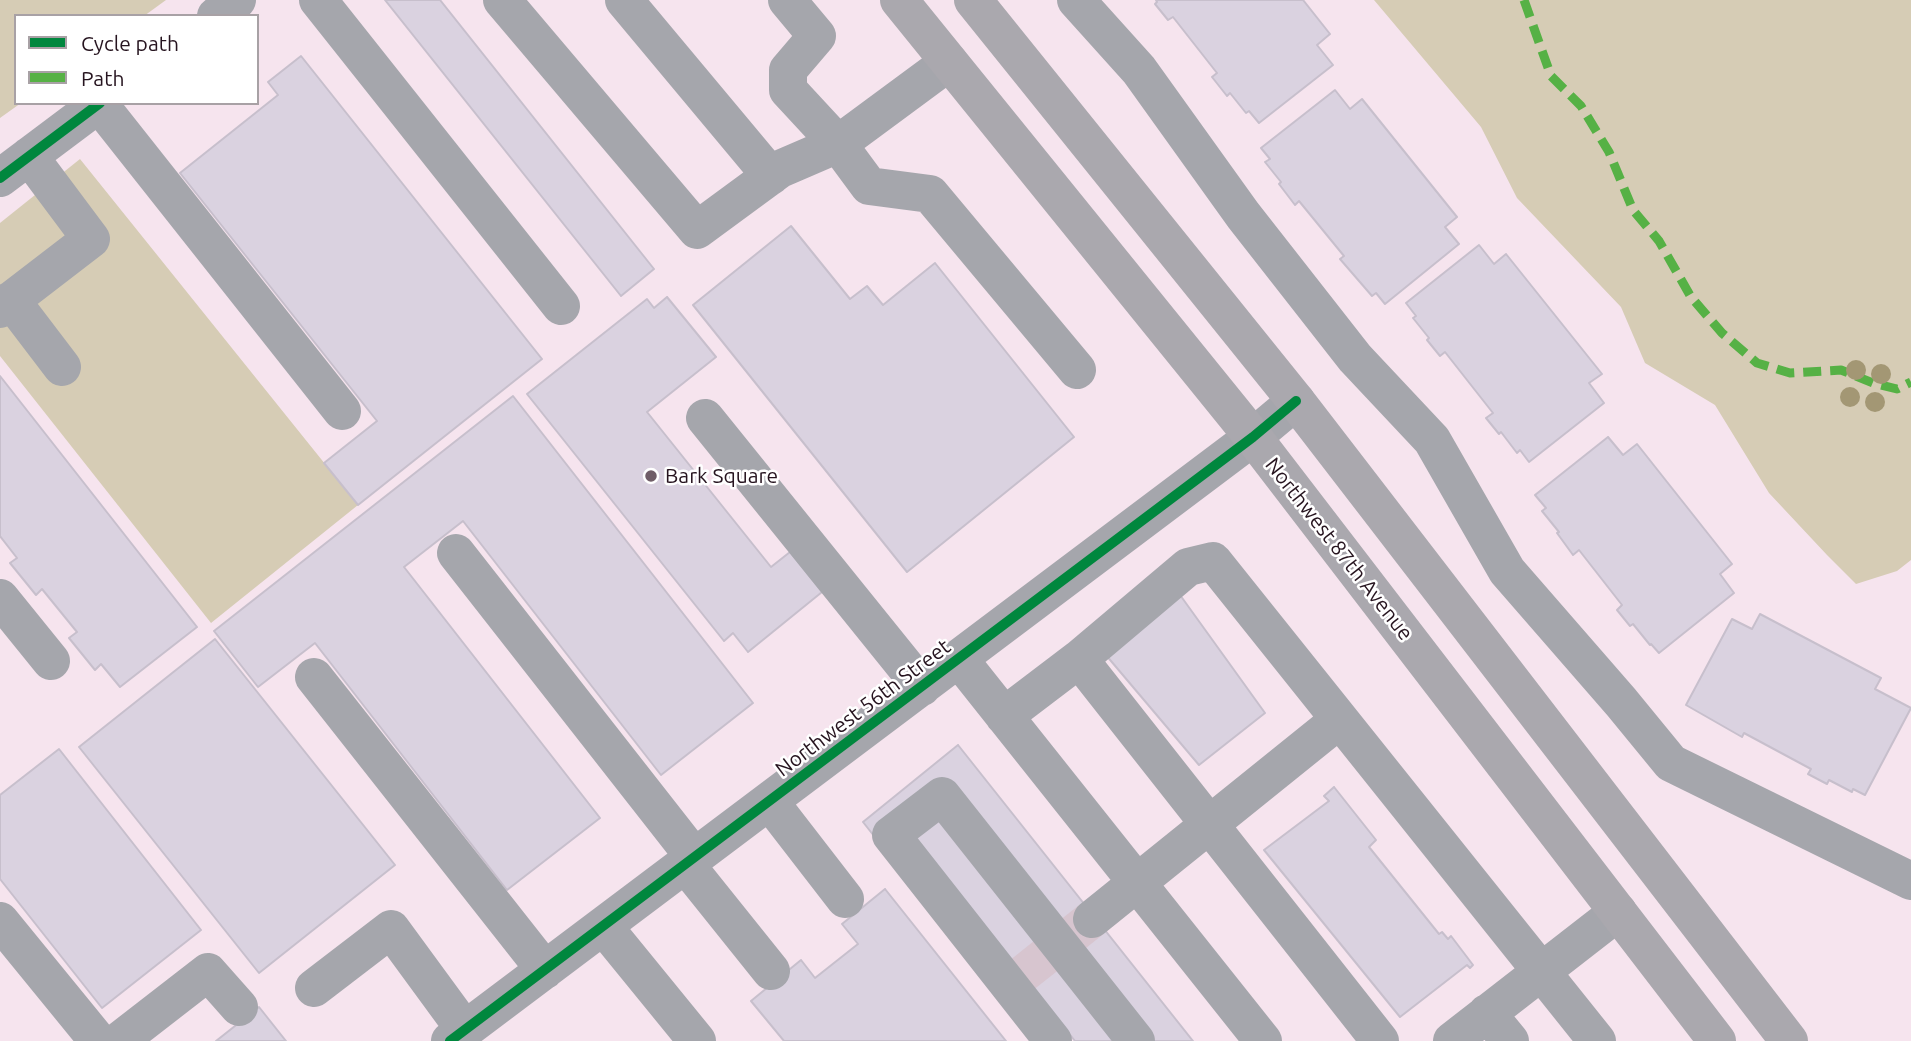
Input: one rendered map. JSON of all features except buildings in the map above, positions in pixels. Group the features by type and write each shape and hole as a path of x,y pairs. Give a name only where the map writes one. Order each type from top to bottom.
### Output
{"main road":[{"name":"Northwest 87th Avenue","path":"899,0 1253,437 1717,1041"},
{"path":"973,0 1296,401 1789,1041"}],"street":[{"path":"219,14 237,0"},
{"path":"318,0 561,306"},
{"path":"502,0 697,230 780,169 838,144 949,62"},
{"path":"624,0 771,176"},
{"path":"788,0 817,36 788,69 788,90 838,144 869,186 930,194 1077,370"},
{"path":"1076,0 1139,71 1243,215 1355,358 1432,440 1507,572 1671,763 1911,881"},
{"path":"62,367 5,305 90,239 15,167 99,105"},
{"path":"101,105 342,411"},
{"name":"Northwest 56th Street","path":"458,1035 1253,437 1296,401"},
{"path":"705,418 922,687"},
{"path":"457,553 771,971"},
{"path":"1004,716 1079,659 1188,568 1213,561 1597,1041"},
{"path":"0,598 51,661"},
{"path":"959,659 1263,1041"},
{"path":"1079,659 1380,1041"},
{"path":"314,677 545,970"},
{"path":"1092,919 1339,720"},
{"path":"1052,1041 1016,980 891,835 942,796 1136,1041"},
{"path":"769,802 845,899"},
{"path":"1452,1041 1499,1027 1541,971 1618,912"},
{"path":"0,921 98,1041"},
{"path":"604,926 697,1041"},
{"path":"314,988 391,929 458,1035"},
{"path":"119,1041 208,972 239,1007"}],"shaded area":[{"path":"0,0 166,0 147,14 14,14 14,105 18,105 0,118"},
{"path":"1374,0 1911,0 1911,560 1897,571 1856,584 1827,555 1769,493 1715,405 1645,363 1621,307 1517,198 1481,127"},
{"path":"80,159 358,505 211,623 0,356 0,223"}],"tunnel":[{"path":"1023,974 1092,919"}],"marked path":[{"path":"1524,0 1551,76 1581,106 1609,152 1633,210 1659,241 1691,297 1722,333 1757,363 1790,373 1841,370 1897,389 1911,382"}],"cycle path":[{"path":"0,178 97,105"},
{"path":"450,1041 1253,437 1296,401"}],"place":[{"name":"Bark Square","path":"651,476"}]}
